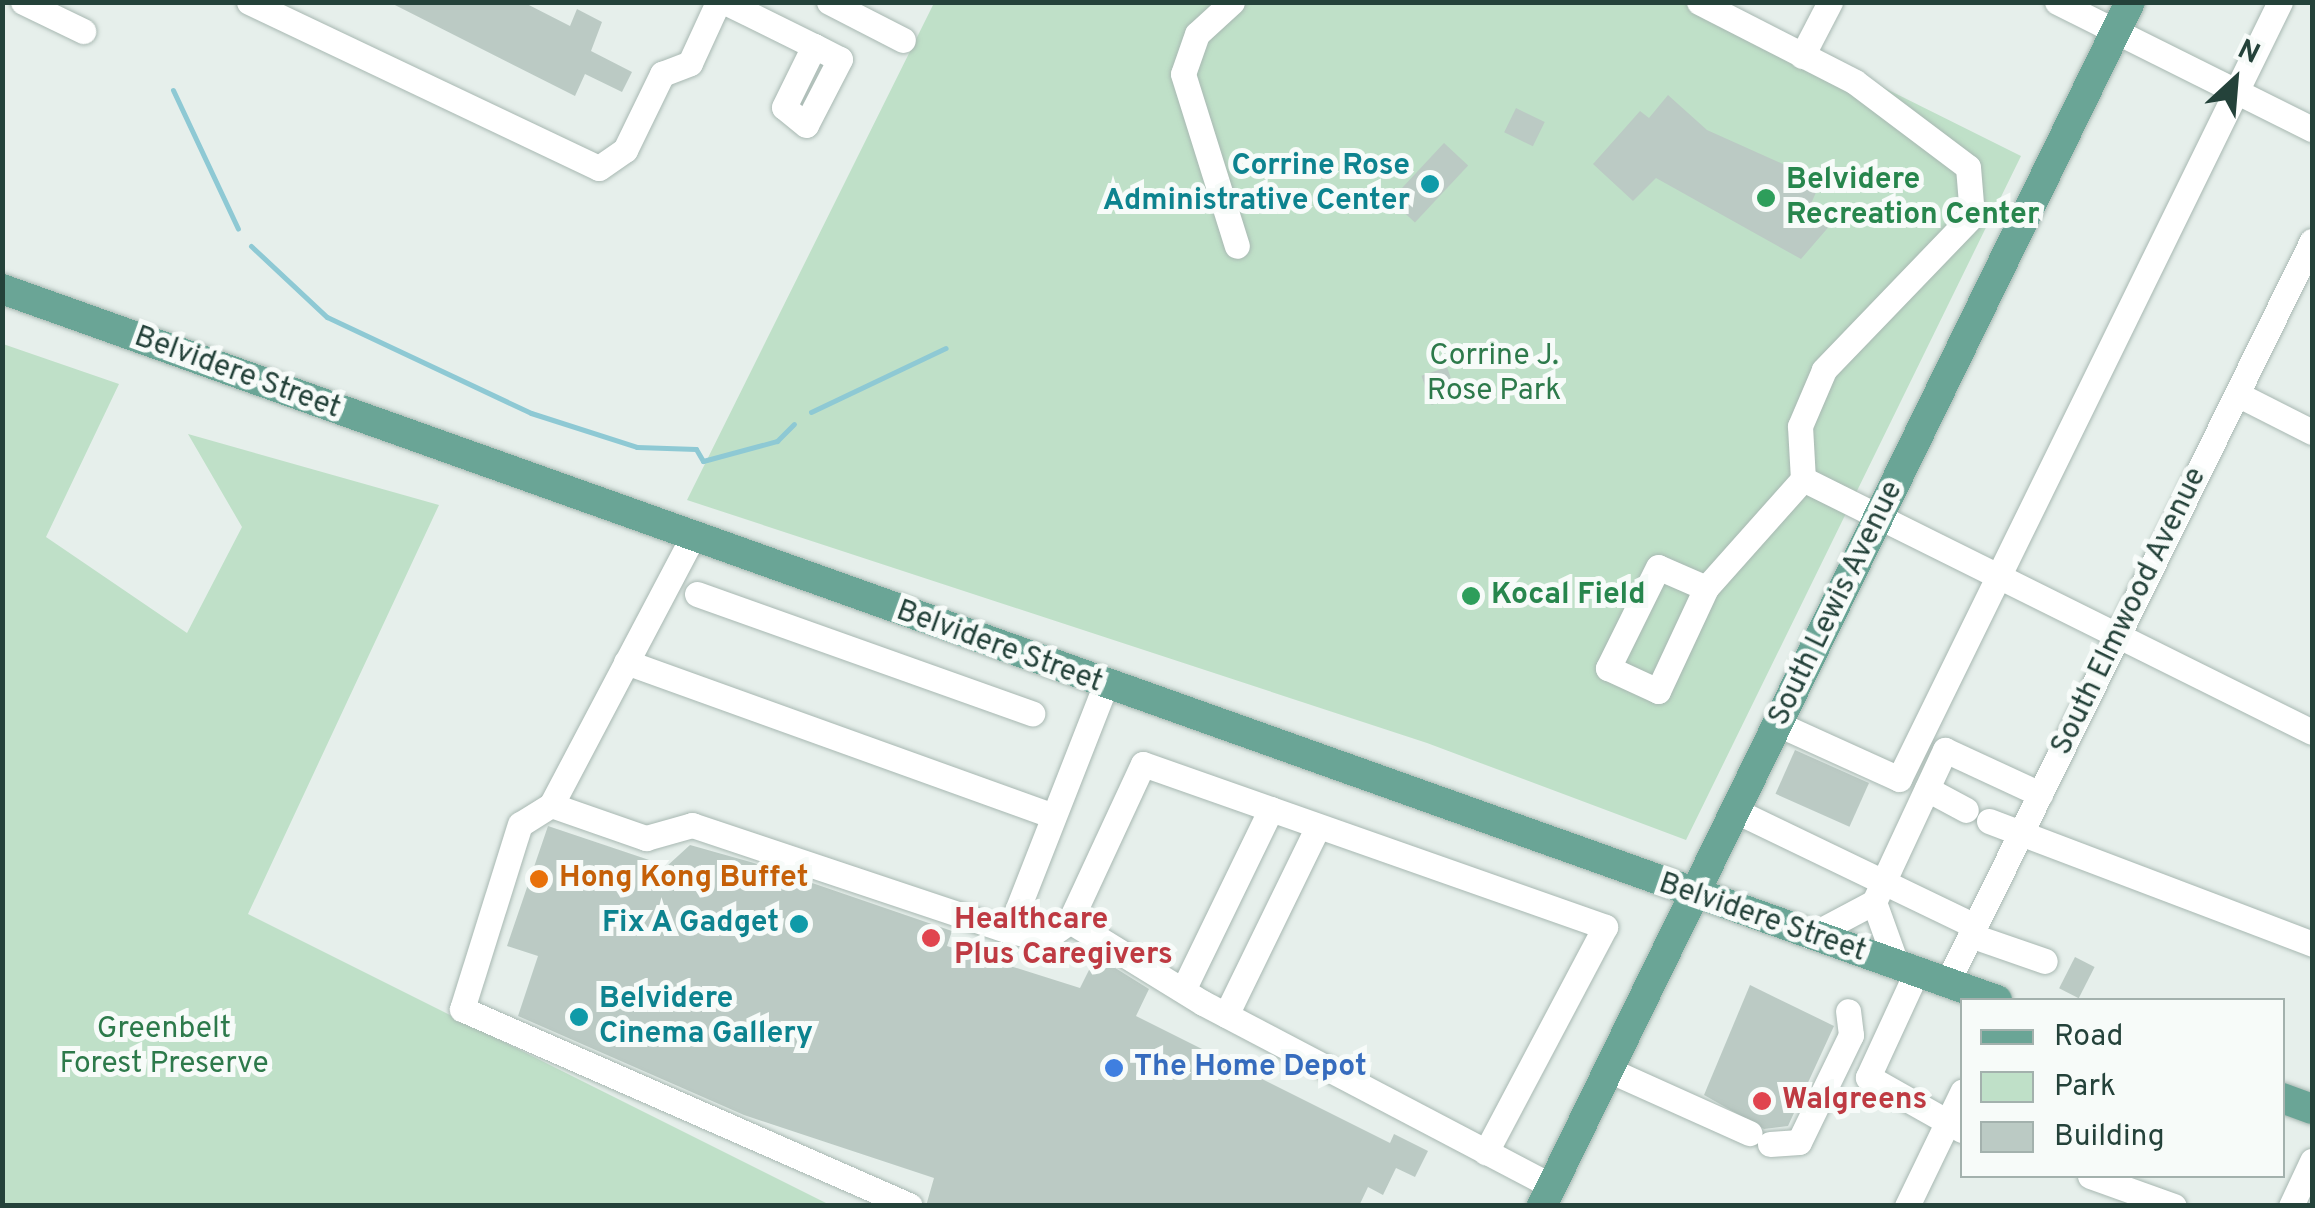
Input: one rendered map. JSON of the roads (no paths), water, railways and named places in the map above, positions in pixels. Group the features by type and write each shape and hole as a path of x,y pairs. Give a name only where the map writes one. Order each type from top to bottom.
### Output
{"main road":[{"name":"South Lewis Avenue","path":"1547,1196 2130,2"},
{"name":"Belvidere Street","path":"2,289 1694,896 1992,998"},
{"path":"2285,1099 2312,1108"}],"street":[{"path":"23,2 83,32"},
{"path":"250,2 598,168 625,150 662,74 690,63 721,2 814,46"},
{"path":"829,2 904,40"},
{"path":"1232,2 1197,34 1183,74 1237,246"},
{"path":"1699,2 1916,120 1968,167 1972,216 1824,370 1800,426 1803,478 1706,588 1658,691 1608,668 1658,568 1706,588"},
{"path":"1802,56 1830,2"},
{"path":"1778,724 1899,779 2280,2"},
{"path":"2067,5 2312,129"},
{"name":"South Elmwood Avenue","path":"1947,983 2312,241"},
{"path":"2237,394 2312,432"},
{"path":"1803,478 2312,732"},
{"path":"692,538 551,805 520,824 462,1009 910,1206"},
{"path":"696,594 1032,713"},
{"path":"626,662 1052,814"},
{"path":"1009,931 1105,686"},
{"path":"1810,936 1878,892 1945,750 2040,794"},
{"path":"551,805 646,838 692,826 1009,931 1046,938 1070,921 1143,764 1605,927 1486,1152"},
{"path":"1931,781 1978,816 2019,837 2312,944"},
{"path":"1184,988 1272,809"},
{"path":"1736,811 1878,892 2045,961"},
{"path":"1226,1016 1318,826"},
{"path":"1878,892 1907,969 1868,1077 1954,1127"},
{"path":"1070,921 1226,1016 1486,1152 1547,1196"},
{"path":"1609,1070 1760,1139 1800,1142 1851,1035 1848,1011"},
{"path":"1907,1206 1954,1127 1960,1101"},
{"path":"2290,1206 2312,1162"},
{"path":"2096,1178 2174,1206"}],"waterway":[{"path":"173,90 238,229"},
{"path":"251,246 327,317 531,413 637,447 696,449 703,461 777,441 794,424"},
{"path":"811,412 946,348"}],"place":[{"name":"Corrine Rose Administrative Center","path":"1430,184"},
{"name":"Belvidere Recreation Center","path":"1766,198"},
{"name":"Kocal Field","path":"1471,596"},
{"name":"Hong Kong Buffet","path":"539,879"},
{"name":"Fix A Gadget","path":"799,924"},
{"name":"Healthcare Plus Caregivers","path":"931,938"},
{"name":"Belvidere Cinema Gallery","path":"579,1017"},
{"name":"The Home Depot","path":"1114,1068"},
{"name":"Walgreens","path":"1762,1101"}],"park label":[{"name":"Corrine J. Rose Park","path":"1494,374"},
{"name":"Greenbelt Forest Preserve","path":"164,1047"}]}
